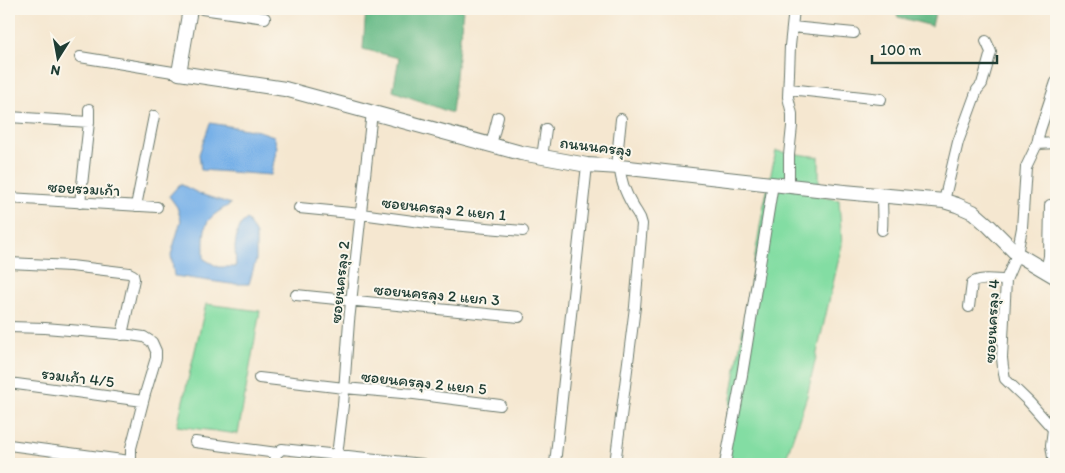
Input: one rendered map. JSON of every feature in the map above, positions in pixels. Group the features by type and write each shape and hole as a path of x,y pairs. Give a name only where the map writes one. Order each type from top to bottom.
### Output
{"street":[{"path":"80,57 179,73 190,9"},
{"path":"202,9 265,18"},
{"path":"789,186 792,114 788,97 794,9"},
{"path":"792,27 854,33"},
{"path":"944,201 958,142 977,90 982,84 988,67 991,52 986,41"},
{"name":"ถนนนครลุง","path":"179,73 285,89 521,153 587,165 944,201 973,212 1017,254 1051,274"},
{"name":"ซอยนครลุง 4","path":"1055,430 1030,402 1005,379 1002,358 1006,280 1017,254 1022,228 1026,167 1036,144 1056,82"},
{"path":"789,89 881,99"},
{"path":"80,203 89,109"},
{"name":"ซอยนครลุง 2","path":"336,459 372,112"},
{"path":"136,206 154,116"},
{"path":"9,117 89,122"},
{"path":"491,145 498,117"},
{"path":"615,464 635,307 642,224 640,215 622,183 618,167 621,119"},
{"path":"542,157 546,129"},
{"path":"1036,144 1056,143"},
{"path":"555,464 587,165"},
{"path":"725,464 742,375 773,184"},
{"path":"882,196 882,230"},
{"name":"ซอยรวมเก้า","path":"9,198 157,207"},
{"path":"1050,205 1049,256 1051,274"},
{"name":"ซอยนครลุง 2 แยก 1","path":"299,208 428,223 523,231"},
{"path":"9,263 71,266 133,275 134,279 122,335"},
{"path":"969,307 972,283 974,281 1006,280"},
{"name":"ซอยนครลุง 2 แยก 3","path":"296,295 519,317"},
{"path":"9,327 45,328 144,337 152,342 156,351 156,358 131,448 131,463 9,445"},
{"name":"ซอยนครลุง 2 แยก 5","path":"259,378 500,405"},
{"name":"รวมเก้า 4/5","path":"9,383 144,401"},
{"path":"1054,464 1051,445 1055,430"},
{"path":"195,442 277,453"},
{"path":"273,464 277,453 282,449 336,459 423,464"}],"green space":[{"path":"366,9 463,9 452,113 393,91 399,58 363,49"},
{"path":"895,9 936,9 932,26 898,17"},
{"path":"776,151 819,157 819,196 839,200 842,245 807,396 784,464 720,464 763,209"},
{"path":"206,304 260,311 238,434 177,426"}],"water":[{"path":"210,123 259,131 274,136 277,147 271,175 201,170 199,154"},
{"path":"180,184 200,194 231,204 217,212 206,226 204,259 218,267 236,267 235,247 237,233 241,224 247,219 256,235 256,260 249,284 231,284 174,276 171,255 181,220 177,207 169,196"}]}
